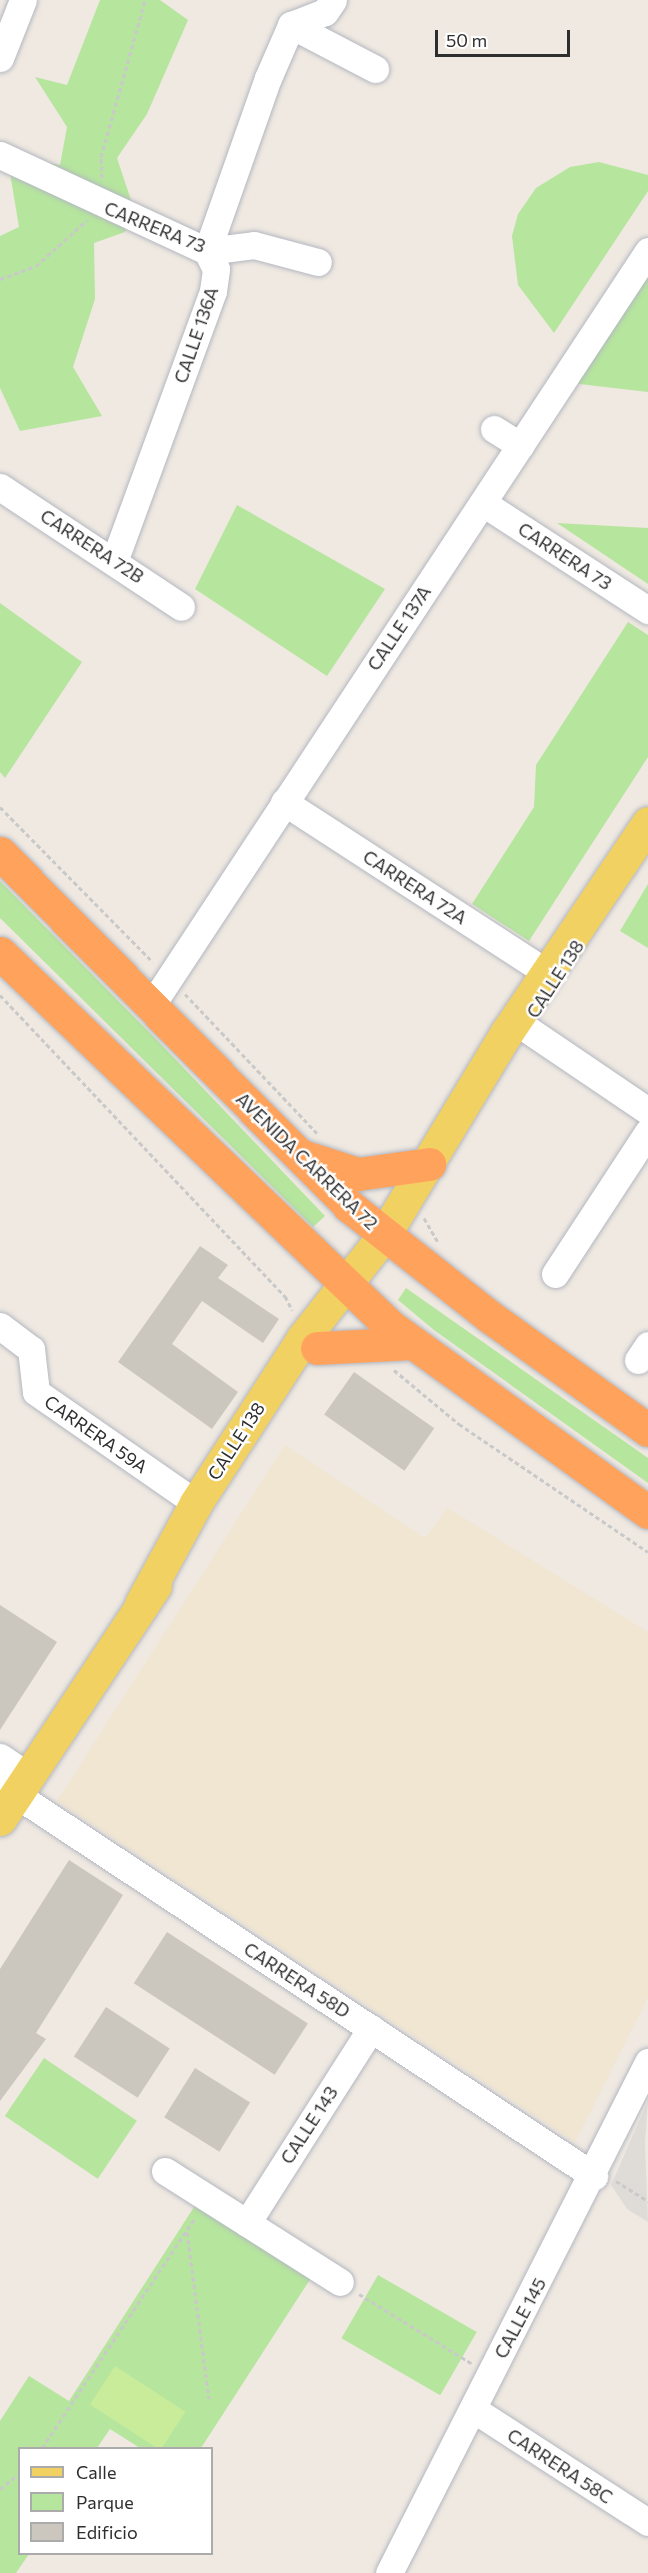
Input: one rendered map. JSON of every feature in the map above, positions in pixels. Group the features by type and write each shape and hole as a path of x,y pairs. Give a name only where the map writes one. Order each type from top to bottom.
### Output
{"highway":[{"name":"AVENIDA CARRERA 72","path":"0,854 297,1154 384,1235 648,1430"},
{"path":"0,953 347,1288 411,1343 648,1512"},
{"path":"297,1154 358,1174 429,1164"},
{"path":"317,1348 411,1343"}],"main road":[{"name":"CALLE 138","path":"141,1604 196,1503 303,1338 347,1288 384,1235 546,972 648,823"},
{"name":"CALLE 138","path":"478,1085 524,1027 595,917 620,865"},
{"name":"CALLE 138","path":"11,1793 141,1604 210,1513 317,1348 347,1288"}],"street":[{"path":"0,58 23,0"},
{"path":"207,251 220,203 291,26 325,12 333,0"},
{"path":"291,26 375,69"},
{"name":"CARRERA 73","path":"0,155 98,204 207,251 254,245 318,262"},
{"name":"CALLE 136A","path":"115,559 213,291 216,269 207,251"},
{"name":"CALLE 137A","path":"151,1006 648,251"},
{"path":"494,429 520,445"},
{"name":"CARRERA 72B","path":"0,487 115,559 181,607"},
{"name":"CARRERA 73","path":"483,503 648,610"},
{"name":"CARRERA 72A","path":"284,802 546,972"},
{"path":"524,1027 648,1111"},
{"path":"555,1274 648,1132"},
{"name":"CARRERA 59A","path":"0,1326 32,1349 36,1392 196,1503"},
{"name":"CARRERA 58D","path":"0,1757 11,1793 595,2173"},
{"name":"CALLE 143","path":"247,2223 371,2028"},
{"name":"CALLE 145","path":"389,2573 595,2173 648,2062"},
{"path":"165,2171 340,2282"},
{"name":"CARRERA 58C","path":"472,2409 648,2522"}],"path":[{"path":"0,279 36,266 84,224 98,204 101,157 145,0"},
{"path":"0,995 285,1296 290,1319"},
{"path":"385,1366 459,1424 648,1552"},
{"path":"595,2173 648,2201"},
{"path":"43,2447 195,2218"},
{"path":"187,2230 209,2399"},
{"path":"340,2282 490,2375"},
{"path":"0,2489 18,2475"}],"shaded area":[{"path":"285,1445 425,1538 448,1508 648,1632 648,1998 575,2142 57,1801"},
{"path":"648,2101 645,2143 648,2222 627,2209 611,2185"}],"green space":[{"path":"100,0 160,0 188,20 147,114 117,158 131,200 125,232 94,243 95,299 73,367 102,416 20,431 0,388 0,236 19,227 7,155 60,165 67,127 35,77 67,85"},
{"path":"599,162 648,175 648,191 554,333 518,285 512,236 518,214 536,188 570,167"},
{"path":"648,270 648,392 571,383"},
{"path":"237,505 385,589 327,676 195,589"},
{"path":"557,523 648,528 648,584"},
{"path":"0,603 82,662 5,778 0,772"},
{"path":"628,622 648,635 648,757 529,941 472,904 534,807 536,765"},
{"path":"0,881 158,1041 325,1216 313,1227 0,918"},
{"path":"648,884 648,948 620,931"},
{"path":"406,1288 648,1458 648,1483 434,1330 398,1300"},
{"path":"44,2058 137,2121 98,2179 5,2116"},
{"path":"196,2204 311,2278 202,2447 138,2447 110,2429 98,2447 18,2447 18,2555 28,2555 16,2573 0,2573 0,2421 29,2376 69,2401"},
{"path":"378,2275 477,2332 440,2395 341,2338"},
{"path":"115,2366 185,2412 163,2447 155,2447 90,2405"}],"building":[{"path":"200,1246 228,1265 218,1278 279,1319 263,1343 202,1301 172,1344 238,1392 212,1429 118,1362"},
{"path":"354,1372 434,1428 404,1471 324,1415"},
{"path":"0,1605 57,1642 0,1730"},
{"path":"69,1860 123,1895 36,2033 46,2039 0,2101 0,1969"},
{"path":"167,1932 308,2023 275,2075 134,1983"},
{"path":"106,2007 170,2048 138,2098 74,2056"},
{"path":"195,2068 250,2102 219,2152 164,2117"}]}
